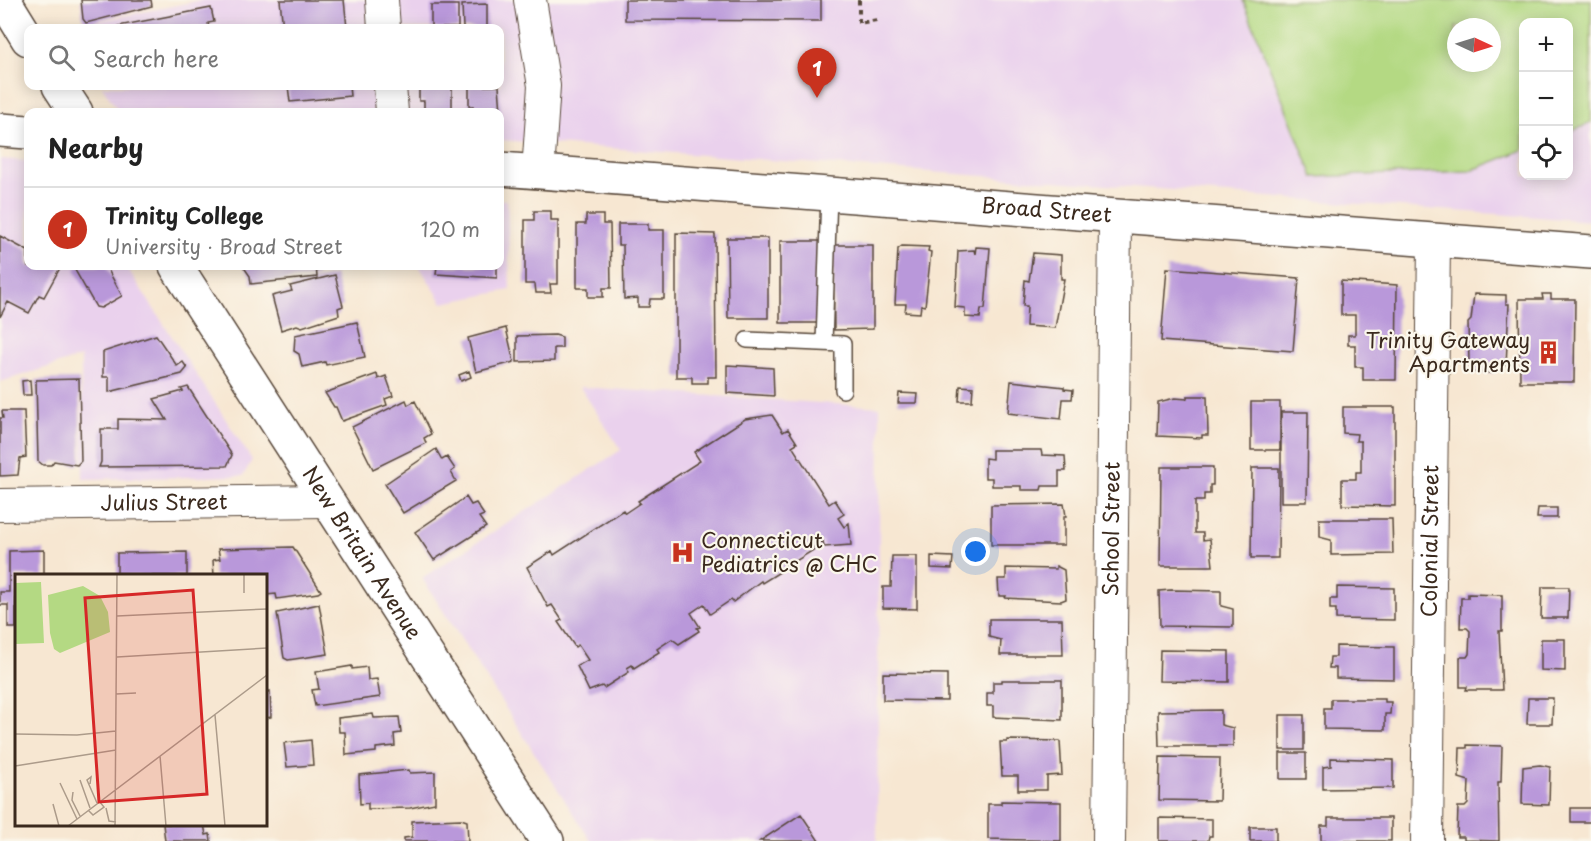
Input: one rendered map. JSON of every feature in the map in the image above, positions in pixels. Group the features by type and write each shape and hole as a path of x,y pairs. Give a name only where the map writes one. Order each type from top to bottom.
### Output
{"main road":[{"path":"3,3 24,33"},
{"path":"62,90 73,108"},
{"path":"0,130 24,132"},
{"name":"Broad Street","path":"504,169 1591,252"},
{"name":"New Britain Avenue","path":"179,270 547,841"}],"street":[{"path":"382,0 384,24"},
{"path":"530,0 544,86 538,172"},
{"path":"390,90 392,108"},
{"name":"School Street","path":"1109,841 1115,217"},
{"name":"Colonial Street","path":"1427,841 1434,241"},
{"name":"Julius Street","path":"0,505 326,501"}],"lane":[{"path":"824,343 829,194"},
{"path":"747,340 843,344 843,390"}],"path":[{"path":"859,0 859,22 878,20"}],"shaded area":[{"path":"202,0 1591,0 1591,221 504,140 504,108 116,108 105,90 504,90 504,24 85,24"},
{"path":"0,159 24,161 24,270 129,270 252,460 243,476 83,479 81,357 0,382"},
{"path":"504,200 507,200 510,290 443,303 422,270 504,270"},
{"path":"580,387 880,407 877,841 591,841 422,578 621,450"}],"green space":[{"path":"1243,0 1591,0 1591,123 1573,130 1573,18 1519,18 1519,152 1470,171 1313,177"}],"building":[{"path":"81,0 151,0 152,6 86,23 83,19"},
{"path":"280,0 344,0 347,24 283,24"},
{"path":"625,0 821,0 821,21 625,20"},
{"path":"487,4 487,24 463,24 462,5"},
{"path":"431,5 458,5 458,24 431,24"},
{"path":"211,8 214,22 208,24 128,24"},
{"path":"288,90 349,90 350,96 290,102"},
{"path":"419,90 452,90 452,108 424,108 424,101 419,101"},
{"path":"469,90 499,90 501,108 469,106"},
{"path":"534,211 551,211 551,220 558,220 558,284 550,284 551,293 536,293 535,284 525,284 525,220 534,220"},
{"path":"586,215 603,215 603,224 610,224 611,288 603,288 603,297 588,297 588,288 577,288 577,224 586,224"},
{"path":"618,224 648,224 648,230 664,230 664,299 650,299 649,307 638,307 638,298 624,299 623,245 618,245"},
{"path":"676,233 715,234 716,377 708,377 708,383 692,383 692,377 676,377"},
{"path":"0,236 24,249 24,270 59,270 44,297 39,295 29,313 8,302 0,317"},
{"path":"727,238 768,238 768,318 728,318"},
{"path":"780,241 821,241 821,323 780,323"},
{"path":"833,245 873,245 873,329 834,330"},
{"path":"902,246 929,247 928,251 931,252 925,306 921,305 920,313 905,312 906,304 895,304 898,249"},
{"path":"976,247 990,248 985,309 981,309 980,318 965,317 965,308 955,307 958,251 974,250 975,254"},
{"path":"1033,253 1061,255 1061,279 1064,279 1055,328 1026,326 1027,306 1023,306 1025,280 1029,281"},
{"path":"1167,268 1299,278 1293,351 1161,341"},
{"path":"75,270 108,270 122,296 101,308 96,307"},
{"path":"246,270 316,270 317,277 251,284 250,276"},
{"path":"436,270 497,270 497,278 436,274"},
{"path":"335,275 343,306 338,308 339,315 302,327 297,325 281,330 272,296 292,291 290,286"},
{"path":"1341,281 1397,285 1396,380 1363,380 1363,367 1355,367 1355,345 1348,345 1348,335 1355,335 1355,315 1341,315"},
{"path":"1474,294 1506,295 1506,304 1509,304 1506,365 1494,364 1494,373 1472,372 1472,363 1469,363 1468,323 1471,320"},
{"name":"Trinity Gateway Apartments","path":"1542,294 1551,294 1551,299 1575,299 1574,382 1520,382 1519,299 1543,299"},
{"path":"357,322 365,357 302,367 299,354 294,351 295,335"},
{"path":"506,328 514,362 476,372 468,338"},
{"path":"156,335 177,366 183,362 187,368 182,374 109,392 109,377 103,377 103,352"},
{"path":"555,335 562,337 562,348 554,348 554,361 517,362 517,336"},
{"path":"727,365 773,368 774,396 727,393"},
{"path":"469,371 471,377 461,381 459,375"},
{"path":"377,374 378,379 386,376 393,396 385,399 387,405 342,421 336,407 325,393"},
{"path":"79,379 81,461 77,465 54,461 51,465 43,465 38,461 36,380"},
{"path":"30,380 31,395 23,395 22,381"},
{"path":"1011,381 1064,387 1064,389 1073,390 1072,399 1063,399 1061,419 1008,413"},
{"path":"960,386 973,387 972,401 959,401"},
{"path":"188,387 232,455 227,466 99,467 101,429 118,429 118,419 167,420 154,399 183,391 181,389"},
{"path":"899,393 918,394 917,403 898,403"},
{"path":"1187,396 1207,396 1208,435 1202,435 1202,438 1157,436 1158,402 1175,398 1187,399"},
{"path":"406,400 408,405 415,401 431,434 424,438 426,443 373,469 352,427"},
{"path":"1251,402 1280,402 1280,450 1251,450"},
{"path":"1343,407 1395,407 1395,506 1342,505 1342,479 1356,479 1356,472 1361,472 1361,441 1356,441 1357,434 1343,433"},
{"path":"2,411 24,411 26,457 20,458 18,475 0,476"},
{"path":"1281,412 1308,412 1307,502 1281,502"},
{"name":"Connecticut Pediatrics @ CHC","path":"772,415 783,432 788,429 797,443 792,446 829,504 835,500 844,514 838,518 844,527 849,523 851,545 824,547 823,541 814,547 815,549 791,564 790,562 784,566 786,568 762,583 761,581 733,602 731,600 710,614 704,604 691,613 700,627 697,628 699,631 679,644 672,639 657,649 659,652 634,668 632,665 627,668 629,672 604,688 602,686 589,691 577,666 588,660 578,645 575,647 558,622 562,620 552,605 548,607 527,567 552,551 554,555 623,510 625,513 640,503 638,501 700,461 694,452 745,419"},
{"path":"436,449 442,460 447,457 455,469 451,472 456,481 403,513 385,484"},
{"path":"992,450 1041,450 1042,455 1065,456 1066,471 1059,471 1059,486 1042,486 1041,490 1021,490 1021,486 992,486 992,478 985,478 985,458 992,459"},
{"path":"1161,467 1213,467 1213,485 1210,485 1210,494 1204,494 1204,501 1195,501 1195,533 1203,533 1203,540 1210,539 1213,566 1160,566"},
{"path":"1252,468 1279,468 1278,558 1251,558"},
{"path":"466,497 471,505 476,503 484,515 479,517 486,527 434,560 415,532"},
{"path":"1064,504 1066,516 1064,516 1064,545 991,545 991,505"},
{"path":"1538,508 1557,508 1557,518 1537,518"},
{"path":"1319,519 1392,519 1393,554 1331,555 1331,540 1319,537"},
{"path":"293,547 321,591 277,599 276,594 267,595 267,574 214,574 213,560 220,559 218,549"},
{"path":"44,550 44,574 15,574 15,628 8,628 8,605 0,605 0,592 9,592 9,551"},
{"path":"187,552 187,574 117,574 117,553"},
{"path":"892,556 917,556 917,609 883,608 883,587 891,587"},
{"path":"931,556 953,557 952,569 931,568"},
{"path":"1056,566 1064,570 1066,599 1061,601 999,596 998,579 1006,579 1006,568 1056,569"},
{"path":"1337,587 1394,588 1394,620 1336,619 1336,609 1330,609 1330,599 1337,599"},
{"path":"1542,587 1569,587 1568,618 1541,618"},
{"path":"1159,591 1221,591 1221,606 1233,609 1233,627 1160,626"},
{"path":"1468,594 1502,595 1502,631 1499,631 1502,690 1466,690 1467,687 1460,687 1460,657 1467,657 1469,654 1470,631 1467,628 1460,628 1461,598 1468,598"},
{"path":"319,604 328,654 288,660 284,658 277,613"},
{"path":"989,619 1062,619 1063,655 1000,655 1001,640 989,637"},
{"path":"1541,639 1565,639 1565,671 1541,670"},
{"path":"1336,646 1394,647 1394,679 1336,678 1336,668 1329,668 1330,657 1336,657"},
{"path":"1160,650 1229,651 1229,682 1159,681"},
{"path":"352,666 352,669 367,667 368,680 377,679 380,697 315,706 312,690 319,689 316,672"},
{"path":"883,673 947,674 947,701 883,700"},
{"path":"1002,680 1062,680 1062,720 993,717 993,706 987,706 987,693 993,693 993,682 1002,682"},
{"path":"270,691 271,717 267,718 267,692"},
{"path":"1528,698 1553,698 1552,724 1527,724"},
{"path":"1331,699 1385,699 1385,702 1391,702 1390,714 1385,714 1385,730 1324,729 1324,708 1331,708"},
{"path":"1221,710 1221,725 1233,728 1233,746 1159,746 1158,711"},
{"path":"373,714 374,718 399,717 401,733 394,734 395,746 376,748 376,752 346,755 345,732 339,732 338,718"},
{"path":"1280,715 1304,715 1304,750 1280,750"},
{"path":"311,740 313,765 287,767 284,743"},
{"path":"1007,740 1060,741 1062,775 1047,776 1047,790 1018,790 1018,776 1002,776 1000,742 1007,742"},
{"path":"1467,745 1502,746 1501,782 1498,782 1499,841 1464,840 1464,837 1457,837 1458,807 1465,807 1468,804 1469,781 1459,778 1460,748 1467,748"},
{"path":"1280,753 1306,753 1306,779 1280,779"},
{"path":"1160,757 1220,758 1219,801 1159,800"},
{"path":"1331,758 1393,760 1393,788 1323,789 1323,767 1331,766"},
{"path":"1540,765 1550,767 1549,805 1522,804 1523,767"},
{"path":"409,770 410,773 435,772 435,803 410,808 368,809 368,803 360,804 359,775"},
{"path":"1001,801 1061,802 1061,841 988,839 988,804 1001,804"},
{"path":"1571,808 1591,808 1591,822 1571,822"},
{"path":"801,814 819,841 760,841"},
{"path":"1159,818 1212,819 1212,836 1209,836 1208,841 1159,841"},
{"path":"1328,818 1391,818 1391,841 1321,841 1321,826 1328,826"},
{"path":"461,819 467,821 468,841 404,841 404,838 412,837 412,821"},
{"path":"163,826 204,826 206,835 210,834 211,841 165,841"},
{"path":"1250,827 1276,827 1276,841 1250,841"}],"place":[{"name":"Trinity College","path":"817,98"},
{"name":"Trinity Gateway Apartments","path":"1548,353"},
{"name":"Connecticut Pediatrics @ CHC","path":"683,553"}]}
